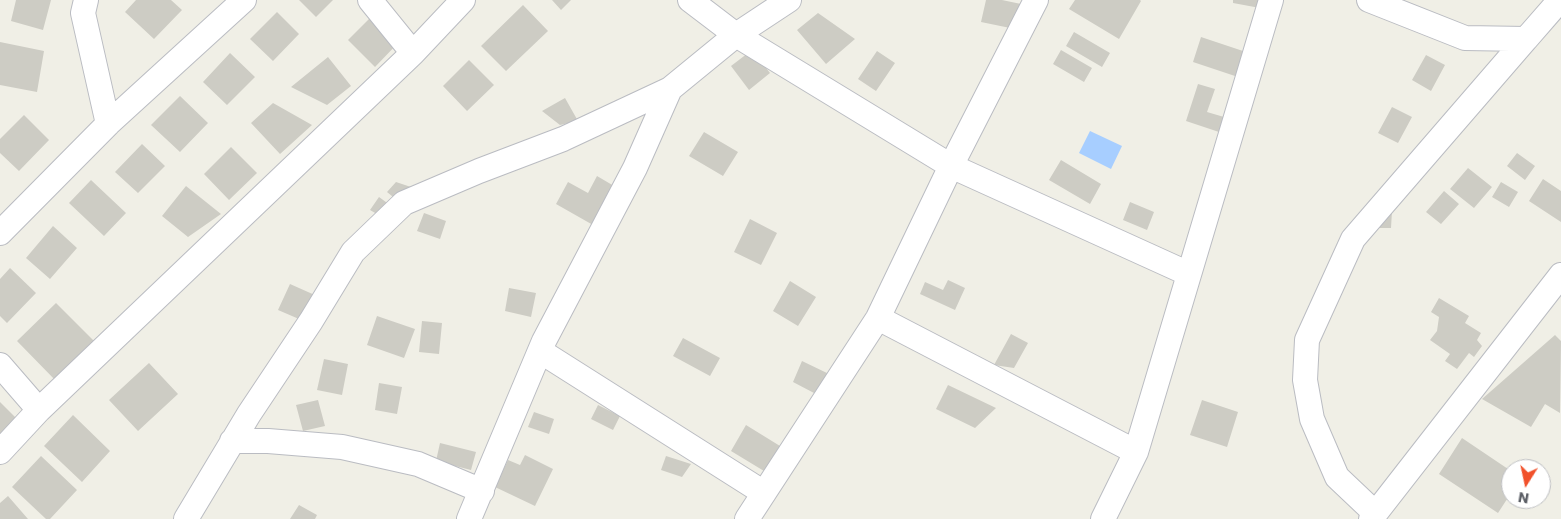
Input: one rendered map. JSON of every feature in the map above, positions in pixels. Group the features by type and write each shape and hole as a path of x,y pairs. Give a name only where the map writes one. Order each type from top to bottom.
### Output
{"street":[{"path":"86,0 83,13 108,124"},
{"path":"0,233 108,124 244,0"},
{"path":"370,0 413,53"},
{"path":"0,452 39,410 413,53 463,0"},
{"path":"690,0 736,35 952,166 1190,274"},
{"path":"186,519 232,441 312,322 353,252 404,204 479,171 563,140 670,89 736,35 789,0"},
{"path":"747,519 878,318 1036,0"},
{"path":"1103,519 1136,452 1271,0"},
{"path":"1560,0 1353,239 1307,340 1305,380 1312,419 1337,477 1373,516 1561,275"},
{"path":"1382,2 1465,38 1526,39"},
{"path":"232,441 268,441 342,447 418,464 479,509 544,341 635,168 670,89"},
{"path":"878,318 1136,452"},
{"path":"540,351 764,493"},
{"path":"0,365 39,410"}],"water":[{"path":"1090,131 1122,146 1111,169 1079,153"}],"building":[{"path":"16,0 51,0 43,30 11,21"},
{"path":"136,0 171,0 182,10 154,39 125,12"},
{"path":"299,0 333,0 316,17"},
{"path":"552,0 571,0 561,10"},
{"path":"986,0 1002,0 1021,4 1015,29 981,22"},
{"path":"1075,0 1141,1 1119,39 1069,9"},
{"path":"1233,0 1262,0 1260,8 1233,3"},
{"path":"523,5 548,31 506,71 481,46"},
{"path":"277,12 299,34 273,61 250,39"},
{"path":"818,13 855,39 826,64 797,30"},
{"path":"373,15 400,41 375,67 348,40"},
{"path":"1074,32 1110,53 1102,67 1066,46"},
{"path":"1201,37 1246,52 1238,77 1193,62"},
{"path":"0,42 44,51 37,92 0,85"},
{"path":"752,50 770,73 749,90 731,66"},
{"path":"1061,50 1092,68 1084,82 1053,64"},
{"path":"877,51 895,63 876,91 858,79"},
{"path":"230,53 255,77 227,105 203,82"},
{"path":"1426,55 1445,65 1431,91 1412,80"},
{"path":"328,57 351,86 327,105 291,87"},
{"path":"469,60 494,85 467,111 443,86"},
{"path":"1198,84 1215,89 1207,112 1224,117 1219,132 1186,121"},
{"path":"180,96 208,123 180,152 151,125"},
{"path":"565,98 578,121 560,125 542,111"},
{"path":"273,103 312,125 280,154 251,123"},
{"path":"1392,107 1412,117 1398,143 1378,133"},
{"path":"24,115 49,140 19,171 0,153 0,139"},
{"path":"704,132 738,152 723,176 689,156"},
{"path":"142,144 165,166 138,193 115,172"},
{"path":"231,147 257,173 229,200 204,174"},
{"path":"1517,153 1535,166 1525,180 1507,166"},
{"path":"1061,160 1101,184 1090,204 1049,180"},
{"path":"1468,168 1492,187 1474,208 1450,189"},
{"path":"597,176 614,186 593,225 556,204 568,182 588,193"},
{"path":"1543,179 1561,191 1561,222 1529,201"},
{"path":"91,180 126,213 104,236 69,203"},
{"path":"396,182 411,187 398,201 387,192"},
{"path":"1501,182 1518,192 1509,207 1492,197"},
{"path":"186,186 221,214 188,237 162,216"},
{"path":"1444,191 1459,204 1441,224 1426,212"},
{"path":"379,197 390,205 382,217 370,210"},
{"path":"1130,202 1154,212 1147,230 1123,220"},
{"path":"1392,211 1391,228 1374,228"},
{"path":"424,213 446,221 440,239 417,231"},
{"path":"750,219 777,233 761,265 734,252"},
{"path":"53,226 77,248 50,279 26,258"},
{"path":"10,268 36,293 7,323 0,316 0,279"},
{"path":"948,280 965,288 955,310 920,294 925,282 943,290"},
{"path":"790,281 816,297 798,326 773,311"},
{"path":"290,284 317,296 306,322 278,310"},
{"path":"509,288 536,293 531,317 505,311"},
{"path":"1439,298 1469,316 1465,323 1481,333 1477,340 1482,346 1474,357 1469,353 1457,369 1445,361 1450,354 1430,340 1437,331 1439,317 1431,312"},
{"path":"56,303 97,344 57,382 17,341"},
{"path":"377,316 415,329 404,358 367,345"},
{"path":"422,321 442,323 439,354 419,352"},
{"path":"1011,334 1028,343 1014,368 994,365"},
{"path":"1555,335 1561,341 1560,413 1545,404 1531,427 1482,399"},
{"path":"683,338 720,358 710,376 673,356"},
{"path":"324,359 348,364 342,395 317,390"},
{"path":"802,361 829,374 814,393 793,382"},
{"path":"149,363 178,394 138,431 109,400"},
{"path":"379,383 402,387 397,414 375,410"},
{"path":"948,385 996,408 975,428 936,409"},
{"path":"318,400 325,426 303,431 296,405"},
{"path":"1202,400 1238,412 1227,447 1190,435"},
{"path":"0,402 17,419 0,436"},
{"path":"598,405 620,416 613,430 591,419"},
{"path":"534,412 554,419 549,434 528,427"},
{"path":"73,415 110,451 82,482 44,446"},
{"path":"746,425 780,446 764,471 731,451"},
{"path":"1462,438 1501,464 1501,508 1498,513 1439,474"},
{"path":"440,443 476,452 471,470 436,461"},
{"path":"525,455 553,469 535,506 495,487 508,460 520,465"},
{"path":"41,456 77,490 50,519 46,519 12,487"},
{"path":"666,456 691,464 682,477 661,470"},
{"path":"8,496 28,519 0,519 0,503"},
{"path":"299,505 317,515 315,519 290,519"}]}
